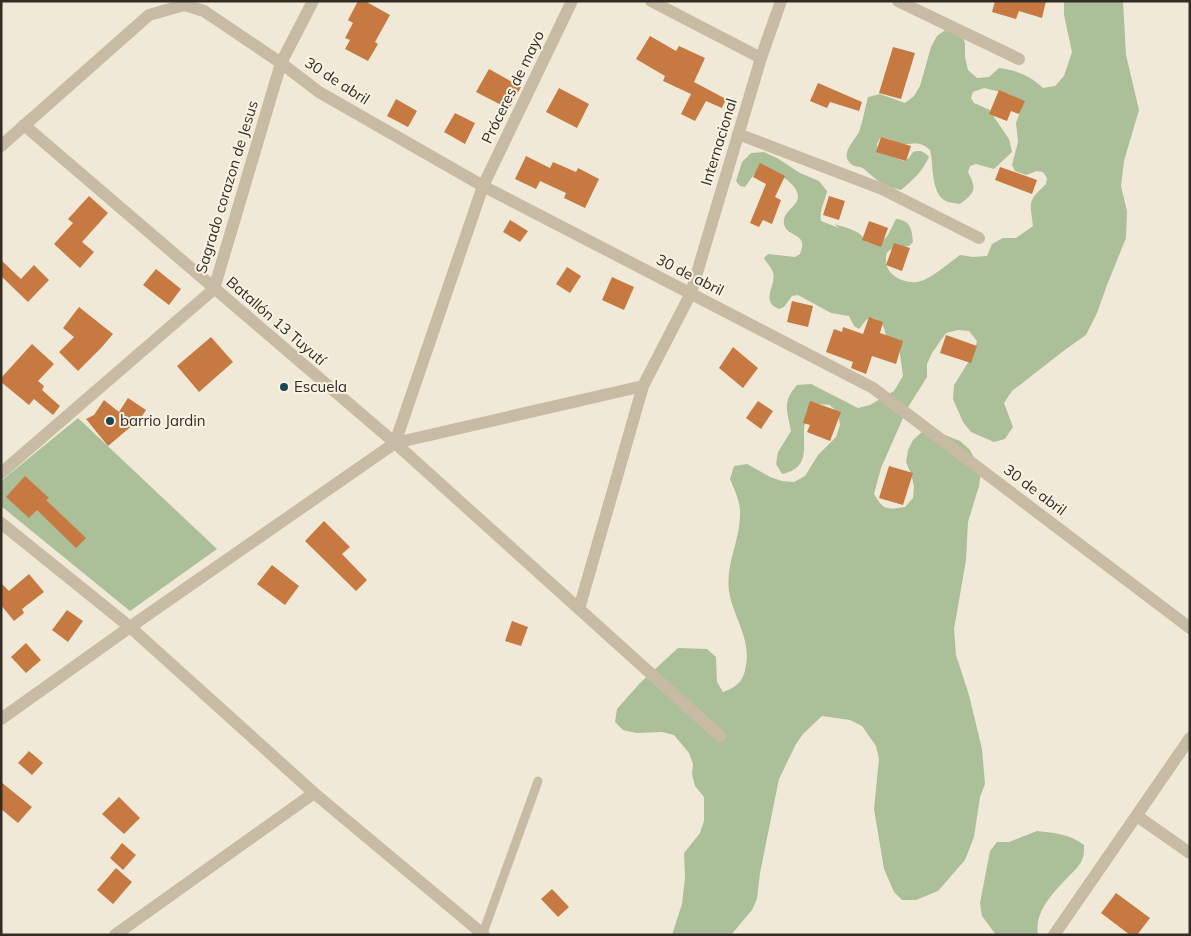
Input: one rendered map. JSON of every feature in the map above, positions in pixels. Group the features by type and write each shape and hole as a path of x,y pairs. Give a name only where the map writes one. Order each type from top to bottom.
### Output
{"street":[{"name":"Sagrado corazon de Jesus","path":"1,473 214,289 281,63 313,1"},
{"name":"Próceres de mayo","path":"395,443 483,186 572,1"},
{"path":"651,1 761,58"},
{"name":"Internacional","path":"579,608 643,386 691,293 761,58 781,1"},
{"path":"898,1 1019,59"},
{"name":"30 de abril","path":"24,125 149,15 184,5 204,11 281,63 319,92 483,186 873,388 1190,628"},
{"path":"1,146 24,125"},
{"name":"Batallón 13 Tuyutí","path":"24,125 395,443 720,736"},
{"path":"738,134 882,189 979,238"},
{"path":"1,718 395,443 643,386"},
{"path":"1,523 130,627 314,793 483,934"},
{"path":"1054,935 1190,738"},
{"path":"115,935 314,793"},
{"path":"1137,816 1190,852"}],"lane":[{"path":"483,934 538,781"}],"green space":[{"path":"1064,1 1123,1 1126,55 1139,110 1124,161 1121,186 1127,211 1126,238 1097,313 1086,335 1012,391 1004,403 1013,427 1005,439 994,442 971,432 963,422 953,399 954,385 974,353 977,341 969,331 958,330 946,333 927,364 927,377 907,409 881,468 874,494 886,508 905,507 913,498 914,486 906,462 908,450 913,440 923,431 935,431 960,441 970,450 981,472 979,486 968,522 966,560 954,629 956,655 969,695 982,749 985,784 980,797 974,837 965,860 938,891 916,900 902,900 894,892 884,869 874,809 879,759 876,746 862,726 850,720 822,716 803,734 796,744 779,779 760,873 757,899 752,910 731,935 672,935 682,904 685,878 684,853 700,833 704,821 704,797 695,786 692,774 693,764 689,753 674,735 662,732 636,733 623,730 615,722 617,709 640,683 678,648 707,649 716,657 717,682 723,692 739,683 744,675 747,655 744,637 731,601 728,581 740,522 739,503 730,479 734,466 747,464 770,477 794,482 805,476 818,455 836,437 840,425 838,413 830,405 818,404 812,409 805,421 803,457 800,464 793,470 782,474 776,464 778,452 791,431 787,401 797,385 811,384 858,408 870,405 894,391 903,376 899,346 886,336 883,325 878,320 867,319 859,329 854,326 849,316 831,313 798,295 792,296 784,307 779,309 773,306 769,297 774,277 764,258 768,254 795,257 800,254 802,249 801,240 787,230 784,224 786,214 795,204 798,197 793,185 779,175 771,173 755,173 745,187 740,186 736,181 742,162 751,153 764,152 800,173 819,181 827,191 821,210 821,221 839,228 834,224 853,230 861,235 866,242 879,245 888,235 896,219 907,223 911,229 913,242 909,246 892,249 886,256 888,270 901,280 922,281 960,255 973,257 987,256 992,244 1003,238 1016,238 1033,226 1031,202 1046,184 1047,178 1043,172 1037,171 1026,175 1015,171 1012,165 1018,142 1016,123 1022,106 1015,97 984,88 973,92 971,98 974,103 992,111 1009,139 1012,152 994,169 976,164 970,166 968,172 973,183 973,190 969,197 960,204 942,199 938,193 935,187 930,150 921,144 903,144 880,138 877,144 878,151 904,161 915,151 924,152 929,157 917,175 901,190 884,185 862,168 852,165 847,159 847,151 859,132 868,97 880,94 905,103 914,96 920,86 931,47 937,36 948,28 960,32 965,43 965,57 968,70 977,78 989,77 999,68 1023,74 1043,88 1055,86 1064,76 1072,52 1064,15"},
{"path":"78,418 217,549 130,611 1,506 1,481"},
{"path":"1037,831 1050,832 1079,841 1084,845 1082,860 1046,902 1039,918 1038,935 996,935 982,916 980,903 990,851 997,842 1009,842"}],"building":[{"path":"358,1 365,1 390,15 375,42 378,44 368,61 345,49 350,40 345,38 353,23 348,20"},
{"path":"995,1 1046,1 1042,18 1019,11 1016,19 992,12"},
{"path":"650,36 676,51 679,46 705,58 694,82 726,99 722,108 706,101 695,121 681,114 691,94 663,81 665,76 636,59"},
{"path":"893,47 915,53 901,99 879,93"},
{"path":"489,69 521,87 509,109 476,92"},
{"path":"818,83 862,102 859,111 830,102 827,108 810,101"},
{"path":"559,88 589,104 577,128 546,112"},
{"path":"999,90 1025,101 1019,114 1011,111 1007,121 989,114"},
{"path":"396,99 417,111 408,127 387,116"},
{"path":"455,113 475,123 465,144 444,132"},
{"path":"881,137 911,146 906,161 876,152"},
{"path":"526,156 550,168 553,162 576,172 578,168 599,179 585,208 564,198 566,193 540,181 536,189 515,179"},
{"path":"760,163 785,176 775,197 781,200 772,224 763,220 759,227 750,223 766,184 753,177"},
{"path":"1000,167 1037,180 1032,194 995,180"},
{"path":"89,196 108,213 82,242 94,252 80,268 54,244 73,223 68,219"},
{"path":"829,196 845,201 839,220 823,215"},
{"path":"510,220 528,231 520,242 503,232"},
{"path":"869,221 888,228 881,247 862,240"},
{"path":"894,243 910,248 902,271 886,265"},
{"path":"1,260 21,279 34,265 49,280 28,302 1,276"},
{"path":"567,267 581,276 570,293 556,284"},
{"path":"156,269 181,289 169,305 143,285"},
{"path":"612,277 634,287 624,310 602,300"},
{"path":"792,301 813,306 808,327 787,322"},
{"path":"79,307 113,334 78,371 59,352 74,337 63,328"},
{"path":"869,317 883,322 880,333 903,341 896,364 872,356 866,374 851,368 853,362 826,352 834,329 842,332 843,327 863,334"},
{"path":"946,335 977,346 971,363 940,353"},
{"path":"211,337 233,362 199,392 177,366"},
{"path":"32,344 54,364 38,381 44,386 42,390 60,406 53,415 34,399 29,405 1,382 1,378"},
{"path":"733,347 758,368 743,388 719,368"},
{"name":"barrio Jardin","path":"128,398 146,410 140,419 108,446 86,419 94,415 104,400 119,412"},
{"path":"758,401 773,411 761,429 746,418"},
{"path":"810,401 841,412 830,441 807,432 810,425 803,423"},
{"path":"889,466 913,473 903,505 879,498"},
{"path":"25,476 49,498 46,500 86,538 76,548 37,510 29,518 6,497"},
{"path":"324,521 350,547 342,554 367,580 356,591 305,541"},
{"path":"272,565 299,586 285,605 257,584"},
{"path":"29,574 44,592 22,609 24,613 14,621 1,605 1,583 9,591"},
{"path":"67,610 83,621 68,642 52,630"},
{"path":"512,621 528,627 521,646 505,641"},
{"path":"26,643 41,660 26,673 11,657"},
{"path":"29,751 43,763 32,775 18,763"},
{"path":"1,782 32,807 18,823 1,809"},
{"path":"119,797 140,818 124,834 102,814"},
{"path":"122,843 136,855 123,870 110,858"},
{"path":"116,868 132,882 113,904 97,890"},
{"path":"552,889 569,907 558,917 541,899"},
{"path":"1116,893 1150,918 1137,935 1130,935 1101,913"}],"place":[{"name":"Escuela","path":"284,387"},
{"name":"barrio Jardin","path":"110,421"}]}
